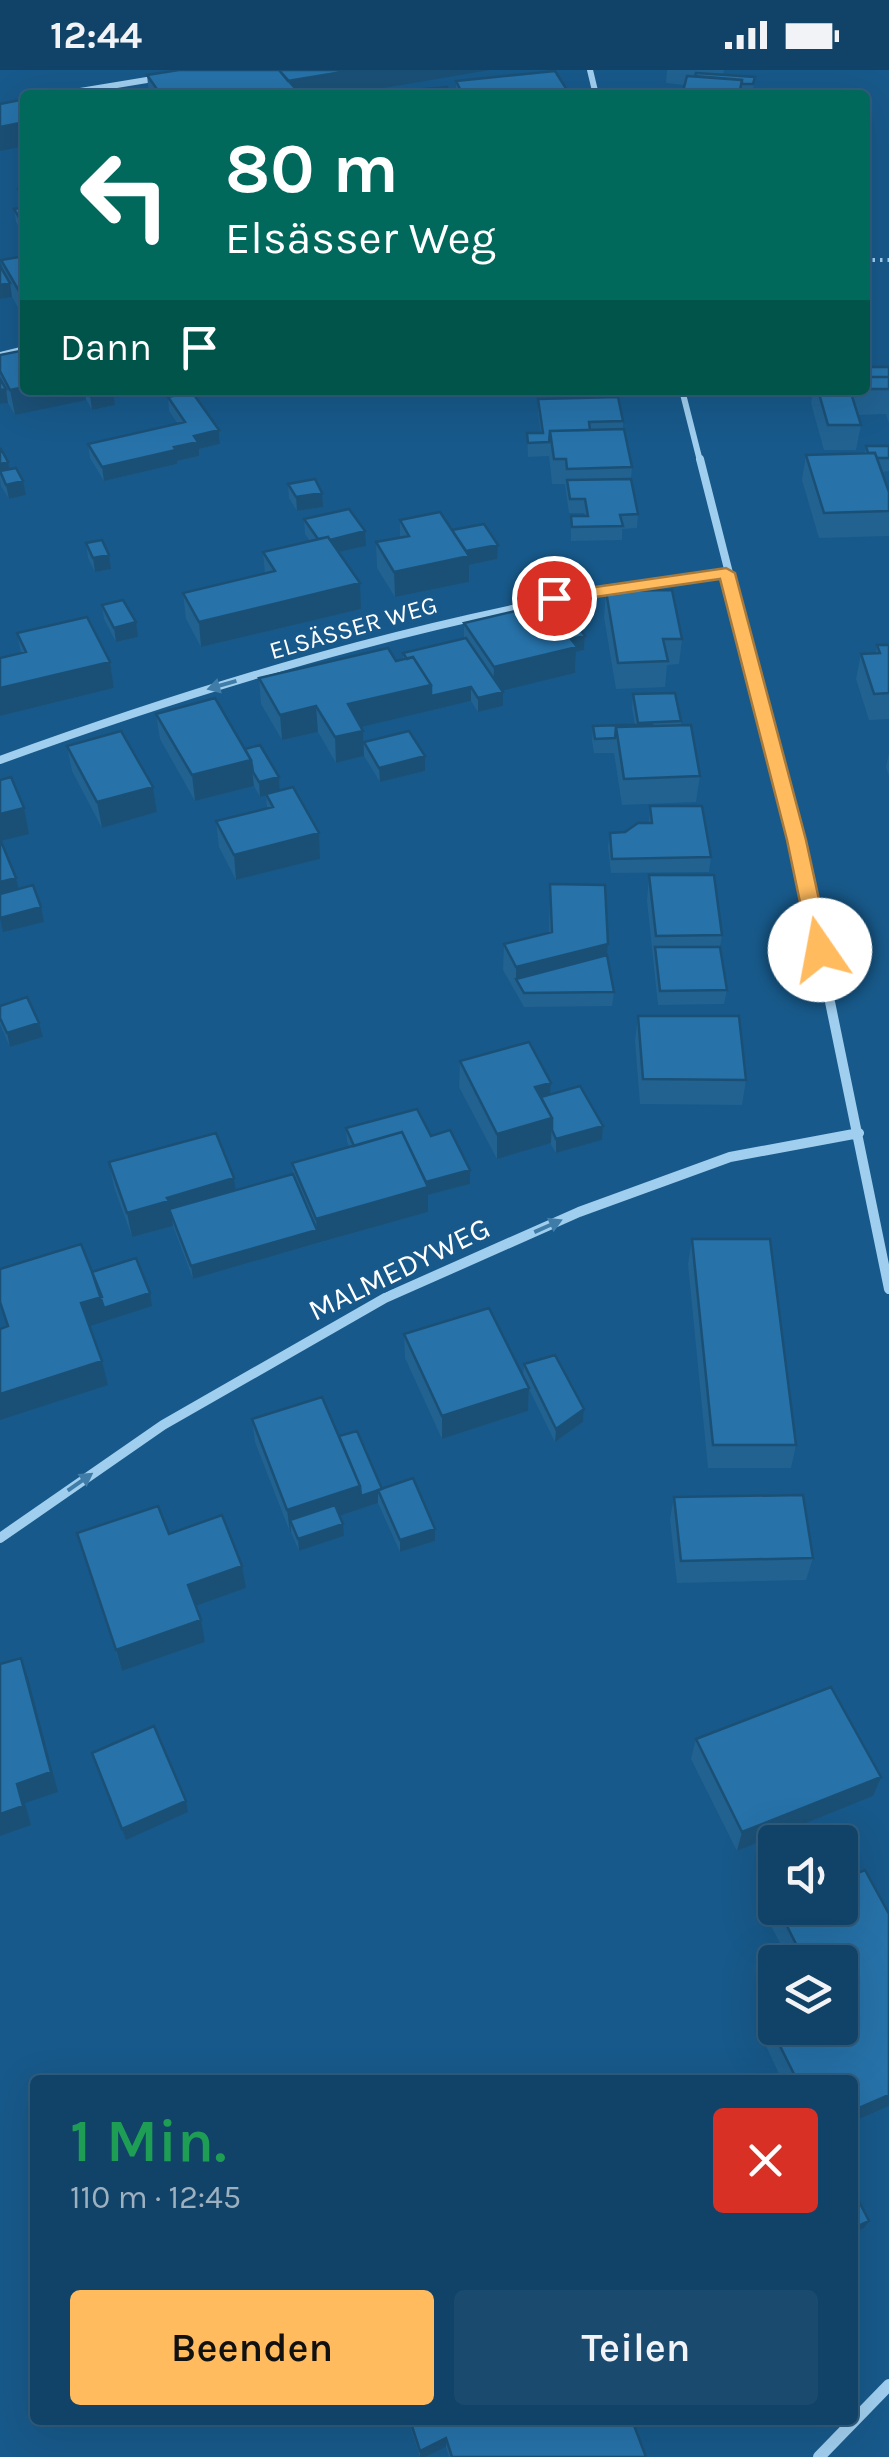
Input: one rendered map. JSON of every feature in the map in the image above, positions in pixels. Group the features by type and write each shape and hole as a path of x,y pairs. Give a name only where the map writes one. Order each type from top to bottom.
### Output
{"street":[{"path":"86,90 170,76"},
{"path":"683,395 797,840 889,1289"},
{"name":"ELSÄSSER WEG","path":"0,760 136,710 427,626 586,592 726,573"},
{"name":"MALMEDYWEG","path":"0,1538 163,1425 384,1298 579,1212 730,1157 859,1132"},
{"path":"858,2417 889,2385"},
{"path":"819,2457 850,2425"}],"path":[{"path":"458,90 474,87"}],"building":[{"path":"179,70 279,70 297,90 158,90 147,75"},
{"path":"279,70 354,70 288,81"},
{"path":"555,71 567,90 460,90 456,81"},
{"path":"696,73 755,77 753,84 742,84 742,80 695,76"},
{"path":"687,76 742,80 740,90 683,90"},
{"path":"20,100 20,123 0,127 0,104"},
{"path":"20,257 20,291 19,291 1,260"},
{"path":"0,266 10,283 0,285"},
{"path":"20,351 20,388 10,390 0,371 0,355"},
{"path":"870,367 889,367 889,377 870,377"},
{"path":"870,377 889,377 889,389 870,389"},
{"path":"194,395 219,430 194,436 198,442 174,447 176,450 102,467 88,444 185,422 168,397"},
{"path":"819,395 852,395 861,425 828,425"},
{"path":"618,397 623,421 589,422 590,430 550,431 549,442 528,443 527,433 543,433 538,399"},
{"path":"624,429 632,467 567,469 566,459 554,459 550,431"},
{"path":"866,446 889,446 889,458 877,458 875,453 868,453"},
{"path":"0,450 8,462 0,464"},
{"path":"875,453 889,492 889,511 824,513 806,455"},
{"path":"16,468 23,481 6,485 0,471"},
{"path":"315,479 322,493 296,497 288,484"},
{"path":"631,479 638,514 620,515 623,526 572,527 571,516 588,516 585,499 570,499 567,480"},
{"path":"349,509 365,531 318,539 304,519"},
{"path":"440,512 469,556 394,572 376,542 409,536 400,520"},
{"path":"484,524 498,545 466,551 452,530"},
{"path":"328,537 360,583 199,622 183,593 275,571 263,552"},
{"path":"102,540 109,555 93,558 86,543"},
{"path":"672,590 682,639 663,639 668,661 618,663 606,591"},
{"path":"123,600 136,622 114,628 102,605"},
{"path":"545,604 577,647 494,667 464,623"},
{"path":"566,610 585,636 571,639 552,613"},
{"path":"87,617 110,662 0,688 0,658 26,652 17,633"},
{"path":"466,638 503,692 478,698 471,687 431,696 431,685 413,657 407,659 403,653"},
{"path":"877,645 889,645 889,693 874,694 861,654 880,653"},
{"path":"388,648 396,661 413,657 431,685 348,704 363,731 335,737 316,706 280,715 259,678"},
{"path":"675,693 681,721 638,723 633,694"},
{"path":"215,698 251,760 192,775 156,714"},
{"path":"652,724 616,727 615,738 595,739 593,726"},
{"path":"691,725 700,776 624,779 616,727"},
{"path":"121,731 153,787 97,802 67,746"},
{"path":"409,731 425,756 379,768 364,742"},
{"path":"260,745 279,777 259,782 253,772 245,749"},
{"path":"11,777 24,808 0,814 0,780"},
{"path":"293,787 319,833 234,855 216,821 273,807 266,794"},
{"path":"650,806 702,806 711,857 612,859 610,833 625,832 638,823 652,823"},
{"path":"0,839 16,878 0,882"},
{"path":"649,875 714,875 722,935 656,936"},
{"path":"550,884 605,885 608,944 516,967 504,944 552,932"},
{"path":"33,885 41,907 0,918 0,894"},
{"path":"655,947 720,947 727,990 660,991"},
{"path":"607,955 614,992 524,993 516,979"},
{"path":"27,997 39,1023 7,1033 0,1018 0,1006"},
{"path":"638,1016 739,1016 746,1080 643,1079"},
{"path":"529,1042 551,1083 535,1087 552,1118 497,1134 460,1061"},
{"path":"580,1086 603,1126 556,1139 552,1118 541,1097"},
{"path":"417,1109 431,1136 450,1130 470,1170 426,1182 402,1132 354,1146 346,1128"},
{"path":"402,1132 428,1187 316,1219 292,1163"},
{"path":"216,1133 234,1178 127,1213 109,1162"},
{"path":"293,1174 317,1230 191,1266 169,1209"},
{"path":"692,1239 770,1239 796,1445 713,1445"},
{"path":"81,1244 102,1297 81,1303 102,1361 0,1394 0,1329 8,1326 0,1302 0,1269"},
{"path":"136,1258 150,1293 104,1308 92,1272"},
{"path":"489,1308 529,1388 442,1416 404,1334"},
{"path":"555,1355 584,1409 556,1429 524,1364"},
{"path":"322,1397 360,1486 287,1510 252,1419"},
{"path":"357,1431 382,1489 361,1496 339,1436"},
{"path":"413,1478 435,1529 400,1540 378,1490"},
{"path":"803,1495 813,1558 681,1561 674,1497"},
{"path":"335,1505 343,1524 298,1539 290,1520"},
{"path":"158,1506 169,1534 222,1515 242,1566 188,1585 201,1620 116,1650 77,1533"},
{"path":"21,1658 51,1772 17,1784 23,1806 0,1814 0,1664"},
{"path":"831,1687 881,1777 742,1832 696,1739"},
{"path":"154,1726 186,1801 122,1829 92,1753"},
{"path":"865,1870 889,1914 889,2095 858,2108 858,2075 794,2075 780,2045 858,2045 858,1945 796,1945 786,1925 858,1925 858,1873"},
{"path":"858,2200 869,2221 858,2226"},
{"path":"412,2425 634,2425 646,2457 452,2457 446,2438 420,2451"}],"route":[{"path":"554,598 726,573 797,840 820,950"}]}
